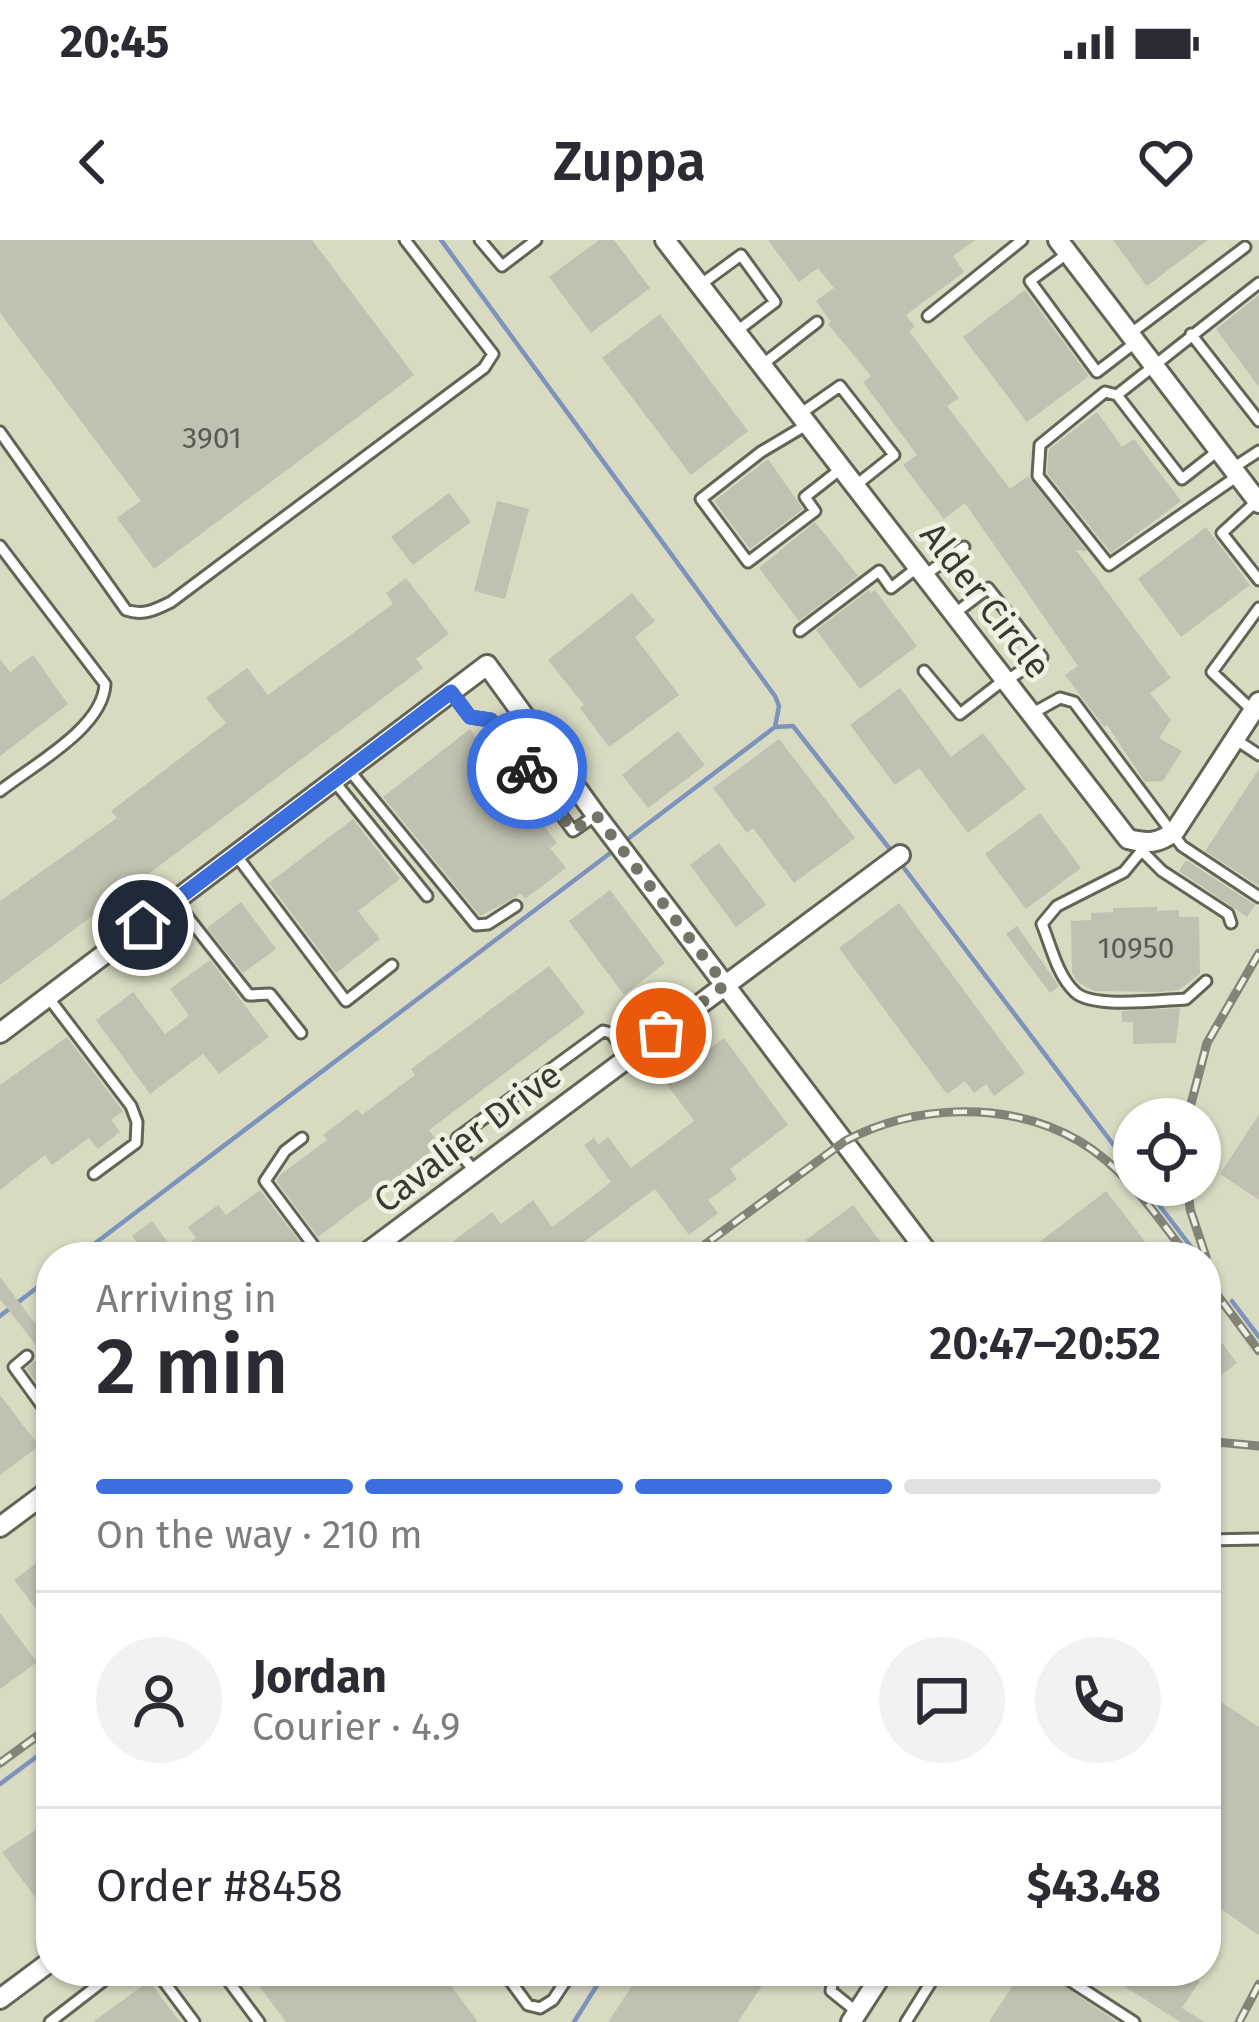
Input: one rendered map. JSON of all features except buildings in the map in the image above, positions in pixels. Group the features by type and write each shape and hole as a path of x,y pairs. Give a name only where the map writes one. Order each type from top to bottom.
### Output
{"street":[{"name":"Alder Circle","path":"665,240 1128,838 1144,848"},
{"path":"1061,243 1258,501"},
{"path":"0,1034 487,665 921,1242"},
{"path":"1144,848 1171,834 1256,706"},
{"name":"Cavalier Drive","path":"381,1242 900,855"},
{"path":"0,1527 36,1500"},
{"path":"0,1999 36,1972"},
{"path":"854,2017 872,1986"}],"lane":[{"path":"0,432 126,610 153,611 444,401 479,374 494,354 405,240"},
{"path":"480,240 502,266 536,240"},
{"path":"928,316 1022,240"},
{"path":"1061,243 1030,281 1097,372 1245,247"},
{"path":"700,285 741,255 776,302 736,332"},
{"path":"1118,395 1259,283"},
{"path":"762,365 817,322"},
{"path":"1191,334 1259,421"},
{"path":"842,468 805,497 815,511 748,562 701,499 840,386 894,455 855,486"},
{"path":"1219,450 1182,479 1118,395 1105,392 1040,445 1036,464 1038,476 1109,565 1259,452"},
{"path":"1258,501 1222,533 1259,580"},
{"path":"0,546 106,684 105,700 91,722 0,790"},
{"path":"800,631 879,571 891,588 964,547"},
{"path":"924,670 960,714 1042,657 988,588 954,614"},
{"path":"1256,706 1212,672 1259,608"},
{"path":"451,692 470,717 490,720 573,831 596,815"},
{"path":"1031,714 1060,698 1074,703 1182,846 1259,897"},
{"path":"1235,739 1259,755"},
{"path":"341,775 427,896"},
{"path":"341,775 476,925 488,924 516,906"},
{"path":"1206,981 1186,999 1099,1001 1077,996 1062,974 1042,924 1057,906 1124,872 1144,848 1162,872 1228,914 1231,923"},
{"path":"236,856 346,1001 392,965"},
{"path":"175,901 249,995 269,994 301,1033"},
{"path":"48,997 131,1106 137,1122 136,1143 94,1174"},
{"path":"475,1172 456,1148 457,1138 603,1031 629,1057"},
{"path":"302,1138 285,1151 265,1181 311,1242"},
{"path":"27,1356 14,1367 36,1397"},
{"path":"1221,1540 1259,1539"},
{"path":"50,2022 97,1986"},
{"path":"167,1986 194,2022"},
{"path":"232,1986 259,2022"},
{"path":"514,1986 528,2005 540,2008 562,1986"},
{"path":"830,1986 854,2017"},
{"path":"906,2022 929,1986"},
{"path":"1078,1986 1134,2022"}],"shaded area":[{"path":"0,240 1259,240 1259,2022 0,2022"}],"waterway":[{"path":"441,240 775,696 779,706 775,727"},
{"path":"629,838 775,727 793,726 889,848"},
{"path":"97,1242 609,854"},
{"path":"904,868 1113,1144"},
{"path":"1160,1206 1187,1242"},
{"path":"0,1316 36,1288"},
{"path":"1232,1301 1259,1337"},
{"path":"0,1784 36,1757"},
{"path":"574,2022 597,1986"}],"railway":[{"path":"1193,1098 1207,1043 1259,953"},
{"path":"708,1242 845,1141 901,1120 962,1112 1022,1118 1079,1141 1126,1179 1177,1242"},
{"path":"1190,1206 1201,1242"},
{"path":"1221,1300 1259,1351"},
{"path":"1221,1442 1259,1446"},
{"path":"0,1763 36,1737"},
{"path":"1239,2022 1259,1984"}],"way so far":[{"path":"527,769 573,831 596,815 725,985 661,1033"}],"route":[{"path":"143,925 451,692 470,717 490,720 527,769"}]}
